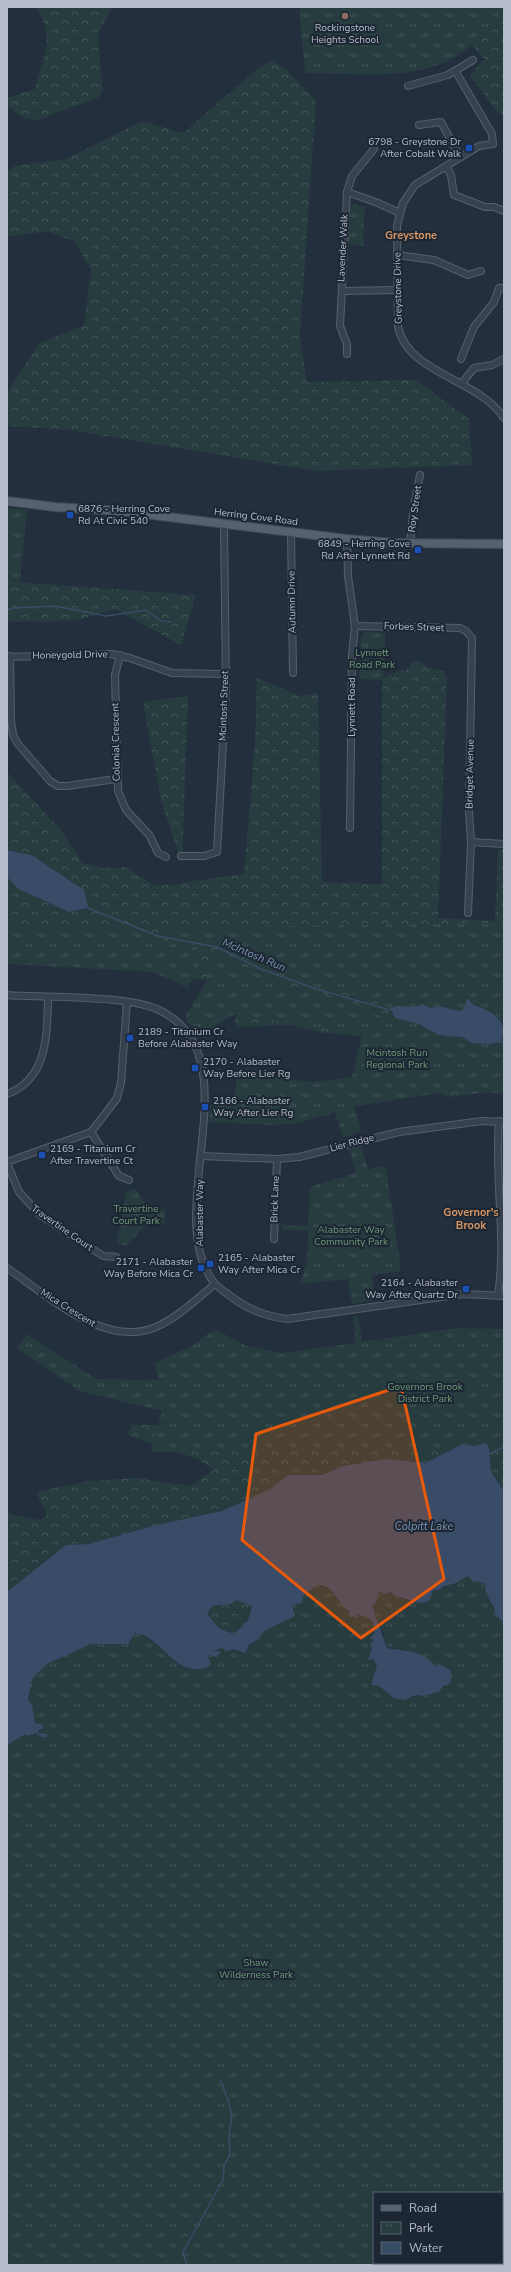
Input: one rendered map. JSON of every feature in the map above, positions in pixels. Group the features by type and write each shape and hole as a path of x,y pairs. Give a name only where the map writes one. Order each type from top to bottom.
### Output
{"main road":[{"name":"Herring Cove Road","path":"7,501 55,507 120,511 347,539 410,543 504,544"}],"street":[{"path":"408,86 435,80 456,72 474,60"},
{"name":"Greystone Drive","path":"456,72 494,139 493,144 478,146 416,185 403,203 397,226 398,326 405,345 421,360 462,383 492,403 504,418"},
{"path":"419,125 441,122 460,157"},
{"name":"Lavender Walk","path":"347,354 347,344 340,326 347,192 352,176 374,149"},
{"path":"446,166 451,175 454,194 485,207 494,207 504,211"},
{"path":"347,192 400,213"},
{"path":"397,255 434,260 468,275 481,271"},
{"path":"461,359 474,326 494,302 499,288 504,288"},
{"path":"342,291 397,290"},
{"path":"462,383 472,369 492,365 504,359"},
{"name":"Roy Street","path":"410,543 414,506 420,475"},
{"name":"Mcintosh Street","path":"181,856 204,856 217,852 226,674 224,524"},
{"name":"Autumn Drive","path":"291,532 293,673"},
{"name":"Lynnett Road","path":"347,539 348,576 355,626 352,655 350,828"},
{"name":"Forbes Street","path":"355,626 460,628 471,636"},
{"name":"Bridget Avenue","path":"468,913 471,842 468,812 473,644 471,636"},
{"name":"Honeygold Drive","path":"8,656 79,654 120,656 172,672 226,674"},
{"path":"8,656 11,730 18,744 50,781 58,786 116,779"},
{"name":"Colonial Crescent","path":"120,656 115,675 116,779 118,791 126,810 150,836 158,854 166,857"},
{"path":"471,842 504,844"},
{"name":"Alabaster Way","path":"7,995 144,1004 163,1012 186,1031 195,1043 204,1077 201,1156 197,1200 198,1247 204,1264 215,1284 249,1309 263,1315 287,1319 463,1294 501,1295"},
{"path":"7,1094 15,1091 29,1080 39,1066 46,1043 48,998"},
{"path":"7,1163 91,1132 116,1098 121,1083 127,1002"},
{"name":"Lier Ridge","path":"201,1156 277,1159 299,1157 398,1132 482,1121 502,1122"},
{"path":"501,1295 502,1242 497,1165 502,1122"},
{"path":"91,1132 119,1176 129,1180"},
{"name":"Brick Lane","path":"274,1238 277,1159"},
{"name":"Travertine Court","path":"7,1163 19,1192 27,1204 40,1215 103,1256 116,1257"},
{"name":"Mica Crescent","path":"7,1268 98,1327 121,1332 142,1331 157,1327 215,1284"}],"highlighted area":[{"path":"401,1386 444,1579 361,1638 242,1540 256,1434"}],"green space":[{"path":"36,7 112,7 98,34 103,92 96,99 37,120 24,118 7,107 7,98 35,89 44,57 47,38 42,18"},
{"path":"299,7 504,8 483,34 462,52 440,64 416,71 392,74 365,74 305,73"},
{"path":"504,7 504,116 498,113 470,76 484,59 465,37"},
{"path":"273,60 284,68 316,100 300,337 307,382 416,380 469,419 472,465 316,471 70,430 7,426 7,392 40,343 84,325 91,269 74,241 47,231 7,237 7,172 15,166 66,159 142,121 183,133 261,66"},
{"path":"355,204 365,207 363,246 346,243 348,206"},
{"path":"7,508 27,510 20,581 7,580"},
{"path":"7,580 29,583 196,595 181,645 115,609 75,621 7,622"},
{"name":"Lynnett Road Park","path":"366,631 385,633 384,680 359,679 361,636"},
{"path":"419,661 428,667 443,671 447,679 438,918 495,921 498,850 504,850 504,1025 500,1018 390,1009 395,1018 501,1042 504,1037 504,1094 490,1092 449,1097 395,1078 363,1036 324,1033 290,1025 235,1027 237,985 182,977 7,937 7,877 18,889 69,912 88,909 31,855 7,850 7,772 61,830 82,863 105,868 125,867 154,885 175,885 186,882 244,874 255,742 257,678 300,696 318,693 322,882 382,884 382,678 390,674 409,669 412,662"},
{"path":"188,696 182,864 161,801 143,702"},
{"path":"504,923 504,1025 498,1017 491,1012 473,1005 471,1000 467,1000 463,1009 459,1011 436,1006 431,1008 420,1004 414,1007 399,1007 391,1009 367,998 323,988 293,984 265,970 235,950 212,941 200,942 192,946 170,937 157,928"},
{"path":"138,927 178,946 192,950 206,947 188,988 153,972 7,964 7,929"},
{"name":"Mcintosh Run Regional Park","path":"218,948 237,955 261,972 298,989 328,995 354,1003 356,1006 364,1006 375,1015 390,1015 419,1024 438,1035 462,1037 472,1043 489,1044 501,1042 504,1044 504,1089 474,1088 354,1106 361,1131 343,1137 335,1112 299,1123 272,1125 209,1122 210,1104 233,1105 237,1073 244,1071 275,1078 314,1082 352,1077 362,1035 235,1014 198,1036 187,1021 186,1015 206,982"},
{"name":"Alabaster Way Community Park","path":"361,1145 368,1169 382,1166 386,1167 401,1271 372,1275 375,1300 352,1304 348,1279 300,1284 307,1262 308,1231 283,1230 280,1225 308,1226 310,1187 356,1173 349,1149"},
{"name":"Travertine Court Park","path":"135,1189 149,1209 165,1210 164,1224 147,1223 126,1246 117,1243 126,1192"},
{"name":"Governors Brook District Park","path":"358,1316 362,1342 458,1328 504,1329 504,1445 500,1448 477,1444 463,1444 455,1445 440,1451 151,1452 162,1411 79,1391 17,1348 27,1334 96,1379 159,1380 155,1363 195,1344 215,1329 246,1346 282,1353 356,1343 353,1317"},
{"path":"504,1391 504,1491 491,1472 489,1448 485,1444 475,1446 463,1444 425,1463 385,1459 343,1466 322,1475 288,1475 270,1489 222,1511 156,1525 89,1544 66,1545 7,1592 7,1512 20,1517 41,1520 47,1515 36,1492 88,1481 135,1478 190,1486 214,1470 197,1459 127,1435 132,1425 169,1425"},
{"name":"Shaw Wilderness Park","path":"468,1576 474,1583 478,1581 486,1585 485,1590 493,1608 504,1623 504,2265 7,2265 7,1745 26,1734 28,1736 36,1733 45,1738 38,1733 39,1729 44,1730 41,1723 35,1723 32,1706 28,1700 31,1679 47,1664 91,1644 128,1644 135,1633 143,1635 152,1641 180,1663 190,1668 200,1669 210,1665 207,1655 216,1657 221,1651 214,1650 218,1648 228,1652 233,1649 245,1653 251,1644 259,1639 264,1631 294,1616 294,1604 302,1601 306,1591 318,1585 332,1590 352,1616 357,1618 357,1614 365,1616 374,1626 375,1634 372,1637 374,1640 371,1642 372,1648 368,1660 373,1659 377,1666 371,1685 379,1686 393,1697 406,1699 416,1695 423,1696 433,1694 451,1681 446,1669 435,1666 415,1652 387,1647 384,1634 378,1626 373,1605 379,1591 392,1594 403,1599 422,1601 430,1598 433,1590 439,1590"},
{"path":"236,1600 252,1606 248,1619 234,1634 219,1628 207,1614 212,1606 225,1605"}],"water":[{"path":"7,850 31,855 84,890 88,908 69,912 18,889 7,877"},
{"path":"469,999 473,1005 492,1013 501,1022 503,1034 501,1042 489,1044 472,1043 462,1037 438,1035 419,1024 395,1018 390,1008 397,1006 415,1007 422,1004 431,1008 438,1006 459,1011 463,1009 467,1000"},
{"name":"Colpitt Lake","path":"485,1443 489,1448 491,1472 504,1491 504,1623 494,1613 495,1610 485,1590 486,1585 478,1581 474,1583 468,1576 456,1583 442,1587 440,1590 433,1590 430,1600 425,1602 420,1603 397,1597 390,1592 385,1594 379,1591 376,1602 373,1605 374,1613 387,1648 415,1652 430,1660 435,1666 443,1666 451,1671 451,1681 448,1685 443,1686 439,1692 423,1696 416,1695 404,1700 394,1698 379,1686 371,1685 377,1666 373,1659 368,1660 372,1648 370,1643 374,1640 370,1638 375,1634 372,1622 368,1618 357,1614 358,1618 349,1615 349,1611 341,1604 329,1588 318,1585 304,1594 302,1603 294,1604 293,1609 295,1616 264,1631 259,1639 250,1644 245,1653 233,1649 226,1652 222,1648 214,1651 221,1651 217,1657 207,1655 211,1664 206,1668 195,1669 185,1667 144,1635 135,1633 128,1644 91,1644 47,1664 32,1679 28,1700 32,1705 35,1723 42,1724 44,1729 39,1729 38,1733 46,1734 48,1736 45,1738 36,1733 28,1736 26,1734 7,1745 7,1592 66,1545 89,1544 156,1525 222,1511 270,1489 288,1475 322,1475 343,1466 385,1459 425,1463 463,1444 475,1446","holes":["236,1600 252,1606 248,1620 234,1634 219,1628 207,1614 212,1606 232,1604"]}],"waterway":[{"path":"7,610 14,608 55,606 106,616 146,610 161,621 171,622"},
{"name":"McIntosh Run","path":"88,908 158,936 217,947 261,969 313,988 390,1010"},
{"path":"489,1454 504,1447"},
{"path":"187,2265 183,2252 223,2180 224,2165 230,2155 229,2134 232,2116 228,2100 220,2080"}],"place":[{"name":"Rockingstone Heights School","path":"345,16"},
{"name":"6798 - Greystone Dr After Cobalt Walk","path":"469,148"},
{"name":"6876 - Herring Cove Rd At Civic 540","path":"70,515"},
{"name":"6849 - Herring Cove Rd After Lynnett Rd","path":"418,550"},
{"name":"2189 - Titanium Cr Before Alabaster Way","path":"130,1038"},
{"name":"2170 - Alabaster Way Before Lier Rg","path":"195,1068"},
{"name":"2166 - Alabaster Way After Lier Rg","path":"205,1107"},
{"name":"2169 - Titanium Cr After Travertine Ct","path":"42,1155"},
{"name":"2165 - Alabaster Way After Mica Cr","path":"210,1264"},
{"name":"2171 - Alabaster Way Before Mica Cr","path":"201,1268"},
{"name":"2164 - Alabaster Way After Quartz Dr","path":"466,1289"}],"district":[{"name":"Greystone","path":"411,235"},
{"name":"Governor's Brook","path":"471,1218"}]}
